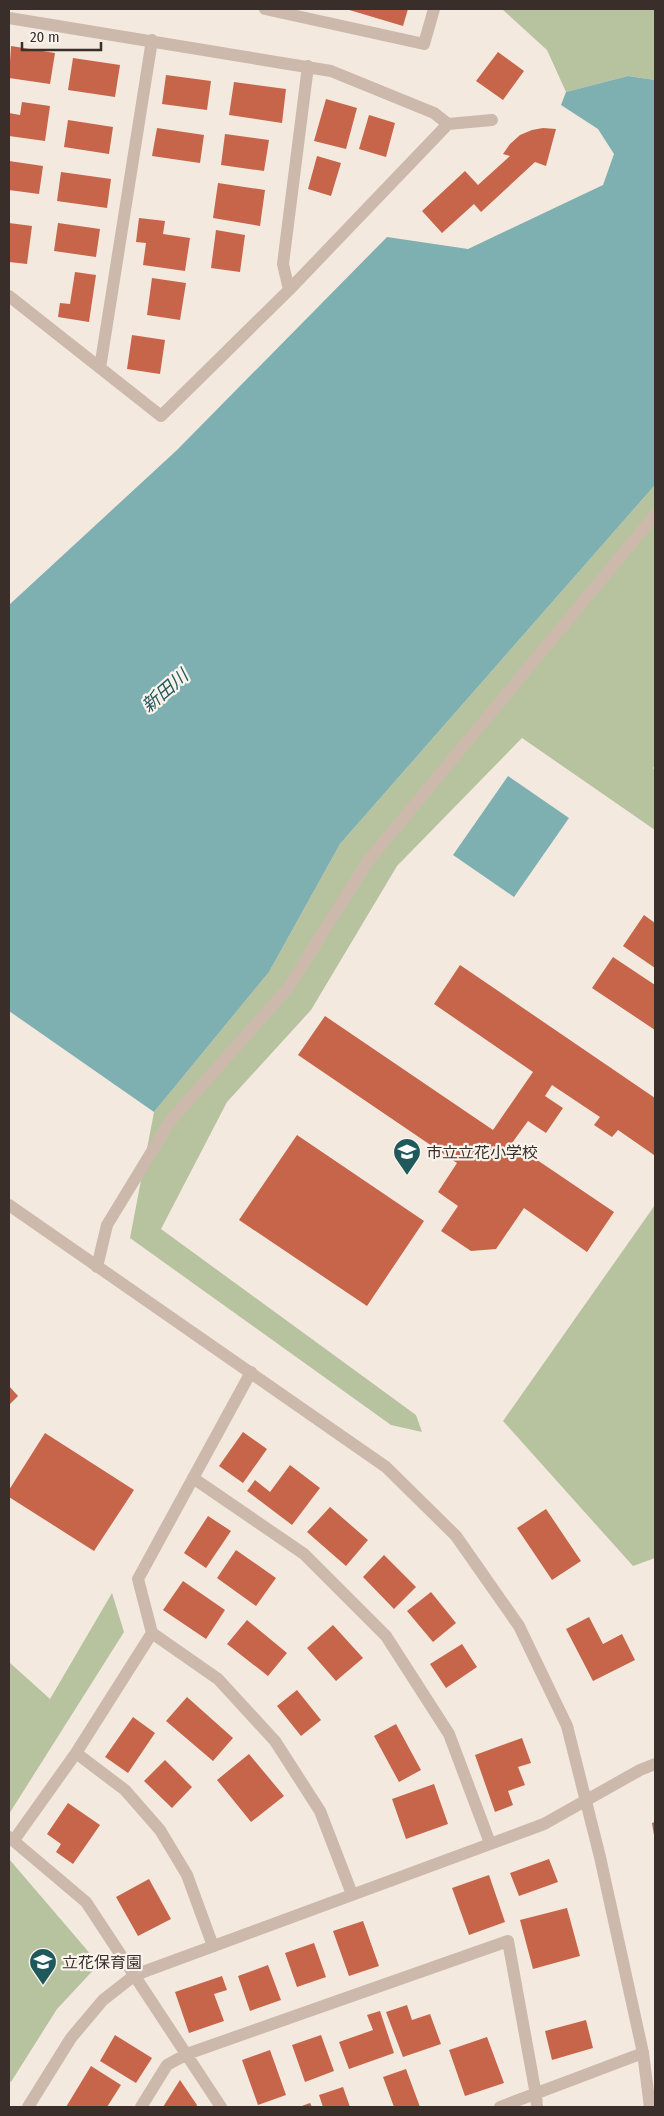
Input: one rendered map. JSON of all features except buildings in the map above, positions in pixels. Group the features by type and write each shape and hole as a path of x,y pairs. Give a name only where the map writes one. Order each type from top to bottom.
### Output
{"street":[{"path":"265,9 424,44 434,9"},
{"path":"9,18 152,40 331,71 434,113 448,124"},
{"path":"100,368 152,40"},
{"path":"288,290 283,264 308,66"},
{"path":"9,296 161,416 288,290 448,124 492,120"},
{"path":"97,1267 107,1225 171,1120 288,988 368,861 655,515"},
{"path":"9,1205 386,1467 456,1536 519,1626 567,1726 643,2053 650,2107"},
{"path":"251,1372 138,1579 152,1633 218,1679 275,1741 320,1811 352,1894"},
{"path":"193,1478 304,1554 386,1636 449,1734 490,1843"},
{"path":"152,1633 76,1754 12,1838 86,1902 221,2107"},
{"path":"76,1754 125,1790 160,1830 187,1875 213,1946"},
{"path":"28,2107 71,2038 103,2000 135,1975 544,1824 640,1770 655,1764"},
{"path":"141,2107 167,2065 187,2054 508,1941 536,2101"},
{"path":"500,2107 536,2101 643,2053"}],"green space":[{"path":"502,9 655,9 655,80 628,76 566,92 547,50"},
{"path":"655,485 655,766 653,768 655,770 655,830 522,738 397,866 311,1010 227,1102 161,1229 416,1415 422,1432 391,1425 130,1238 154,1112 269,972 340,844"},
{"path":"655,1205 655,1558 633,1566 503,1421"},
{"path":"112,1593 124,1632 9,1814 9,1662 50,1699"},
{"name":"立花保育園","path":"9,1859 99,1964 57,2009 11,2082 9,2081"}],"water":[{"name":"新田川","path":"628,76 655,80 655,485 340,844 269,972 154,1112 9,1011 9,605 177,450 387,237 468,249 603,185 614,154 598,129 561,105 566,92"},
{"path":"508,776 569,818 514,897 453,855"}],"place":[{"name":"市立立花小学校","path":"407,1176"},
{"name":"立花保育園","path":"43,1986"}]}
